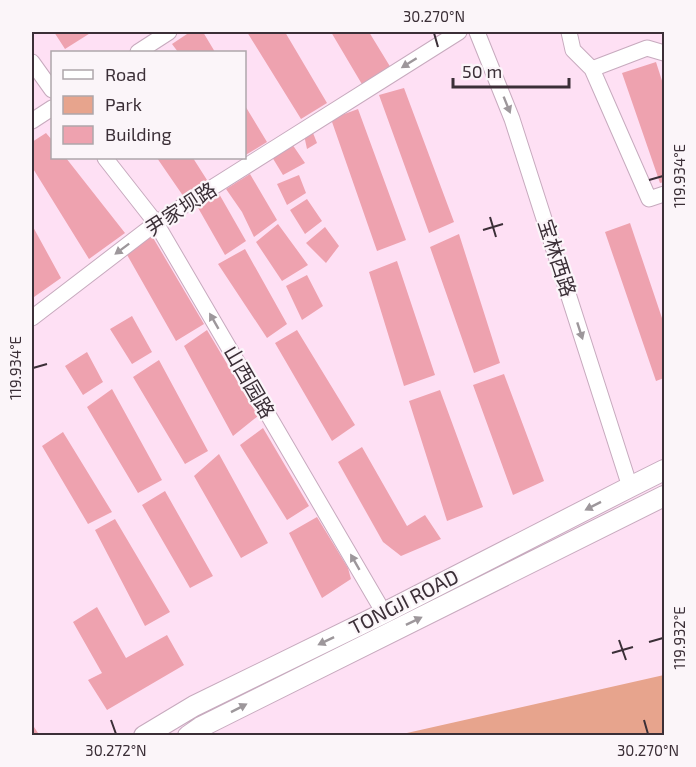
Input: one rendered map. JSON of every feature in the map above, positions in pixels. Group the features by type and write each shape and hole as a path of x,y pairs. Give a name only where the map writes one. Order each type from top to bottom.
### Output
{"main road":[{"name":"TONGJI ROAD","path":"144,735 194,706 664,471"},
{"name":"TONGJI ROAD","path":"188,735 664,496"}],"street":[{"path":"140,51 170,32"},
{"name":"尹家坝路","path":"32,318 156,223 459,32"},
{"name":"宝林西路","path":"477,32 512,118 630,487"},
{"path":"568,32 573,50 592,69 650,199 664,194"},
{"path":"592,69 647,48 664,53"},
{"path":"32,62 51,89"},
{"path":"32,121 51,109"},
{"name":"山西园路","path":"106,159 156,223 384,613"}],"green space":[{"path":"664,675 664,735 398,735"}],"building":[{"path":"54,32 92,32 65,49"},
{"path":"190,32 203,32 214,51 177,51 172,44"},
{"path":"247,32 285,32 327,103 301,119"},
{"path":"331,32 369,32 394,73 363,86"},
{"path":"656,62 664,87 664,182 660,183 622,73"},
{"path":"404,88 454,222 429,233 379,95"},
{"path":"246,107 267,142 246,155"},
{"path":"358,109 406,240 377,251 331,119"},
{"path":"46,133 51,139 51,159 67,159 125,233 89,259 32,167 32,142"},
{"path":"313,133 317,143 307,149 304,135"},
{"path":"292,144 305,163 283,175 272,157"},
{"path":"158,159 194,159 207,180 188,203"},
{"path":"250,174 277,220 254,237 242,212 226,189"},
{"path":"299,175 306,193 287,205 277,184"},
{"path":"218,192 246,241 225,255 197,206"},
{"path":"307,199 322,221 305,234 290,210"},
{"path":"630,223 664,324 664,378 656,381 605,232"},
{"path":"278,224 308,265 282,281 256,242"},
{"path":"32,225 61,278 34,297 32,293"},
{"path":"325,227 339,246 326,263 306,243"},
{"path":"459,234 500,363 474,373 430,247"},
{"path":"152,236 204,324 176,341 126,253"},
{"path":"245,249 287,324 267,338 218,264"},
{"path":"397,261 435,375 404,386 369,272"},
{"path":"307,275 323,306 302,320 286,286"},
{"path":"132,316 152,352 132,364 110,329"},
{"path":"207,330 258,416 233,436 184,346"},
{"path":"297,330 355,425 332,441 275,343"},
{"path":"87,352 103,382 83,395 65,366"},
{"path":"159,360 208,451 185,464 133,377"},
{"path":"504,374 544,481 513,495 473,385"},
{"path":"112,389 162,480 138,493 87,407"},
{"path":"440,390 483,507 447,521 409,401"},
{"path":"263,428 309,506 287,520 240,445"},
{"path":"63,432 112,512 88,524 42,446"},
{"path":"362,447 407,526 425,515 441,539 401,556 383,542 338,462"},
{"path":"219,454 268,543 241,558 194,476"},
{"path":"165,491 213,576 190,588 142,505"},
{"path":"317,517 348,568 351,579 322,598 289,533"},
{"path":"115,519 170,612 145,626 95,530"},
{"path":"97,607 126,658 167,635 184,665 107,710 88,680 102,673 73,622"},
{"path":"32,724 40,736 32,736"}]}
